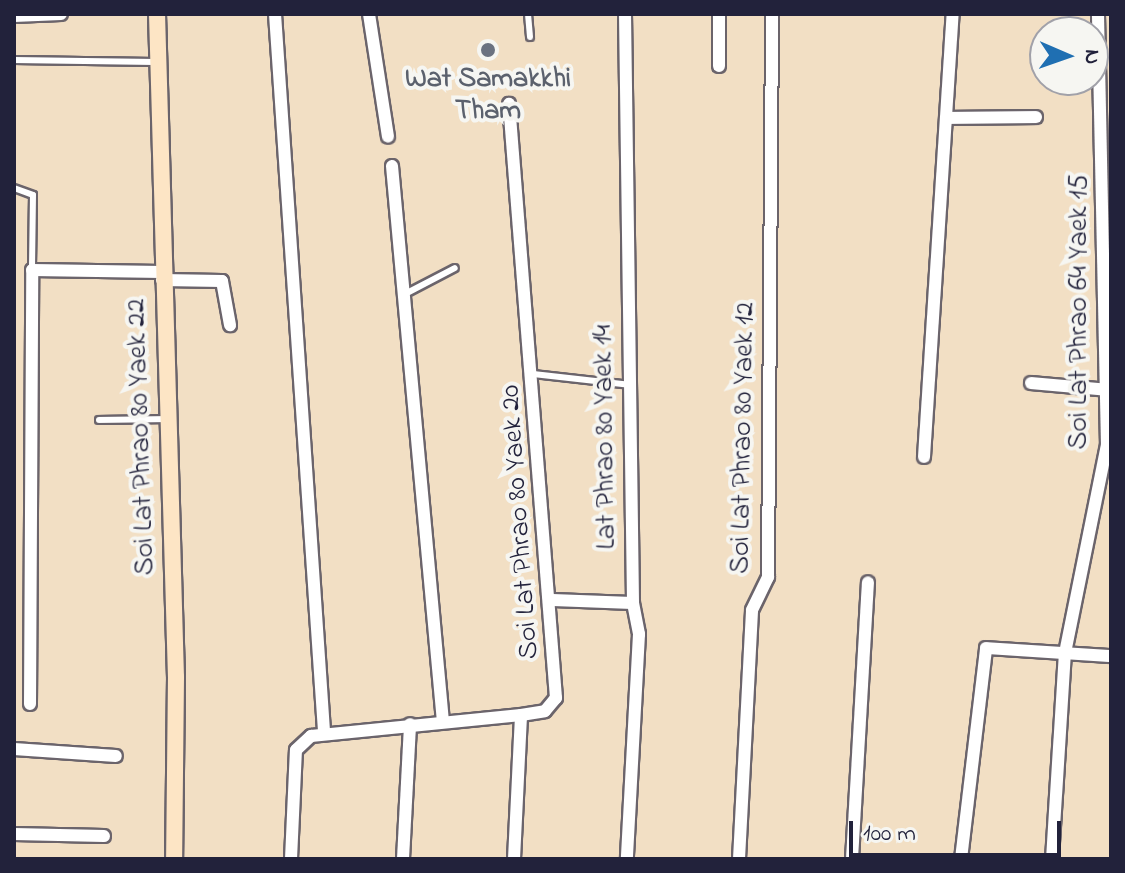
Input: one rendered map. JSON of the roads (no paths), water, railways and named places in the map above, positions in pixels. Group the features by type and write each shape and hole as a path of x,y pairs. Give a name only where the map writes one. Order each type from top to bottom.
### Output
{"street":[{"path":"14,16 61,14"},
{"name":"Soi Lat Phrao 80 Yaek 22","path":"157,14 162,276 176,677 174,859"},
{"path":"275,14 324,731 296,750 291,859"},
{"path":"369,14 388,137"},
{"name":"Lat Phrao 80 Yaek 14","path":"625,14 633,603 639,634 627,859"},
{"path":"719,14 719,66"},
{"name":"Soi Lat Phrao 80 Yaek 12","path":"739,859 752,610 768,577 772,14"},
{"path":"924,457 953,14"},
{"name":"Soi Lat Phrao 64 Yaek 15","path":"1052,859 1065,653 1101,484 1109,390 1098,14"},
{"name":"Soi Lat Phrao 80 Yaek 20","path":"324,731 521,715 545,711 556,698 552,600 509,104"},
{"path":"947,118 1036,117"},
{"path":"392,166 443,722"},
{"path":"30,704 32,270 222,281 230,325"},
{"path":"14,327 30,327"},
{"path":"1031,383 1109,390"},
{"path":"852,859 868,582"},
{"path":"552,600 633,603"},
{"path":"961,859 986,648 1111,656"},
{"path":"514,859 521,715"},
{"path":"403,859 410,724"},
{"path":"14,749 116,756"},
{"path":"14,834 104,836"}],"lane":[{"path":"528,14 530,37"},
{"path":"14,60 159,62"},
{"path":"14,188 33,195 32,270"},
{"path":"403,295 455,268"},
{"path":"534,374 630,385"},
{"path":"99,420 168,419"}],"place":[{"name":"Wat Samakkhi Tham","path":"488,50"}]}
